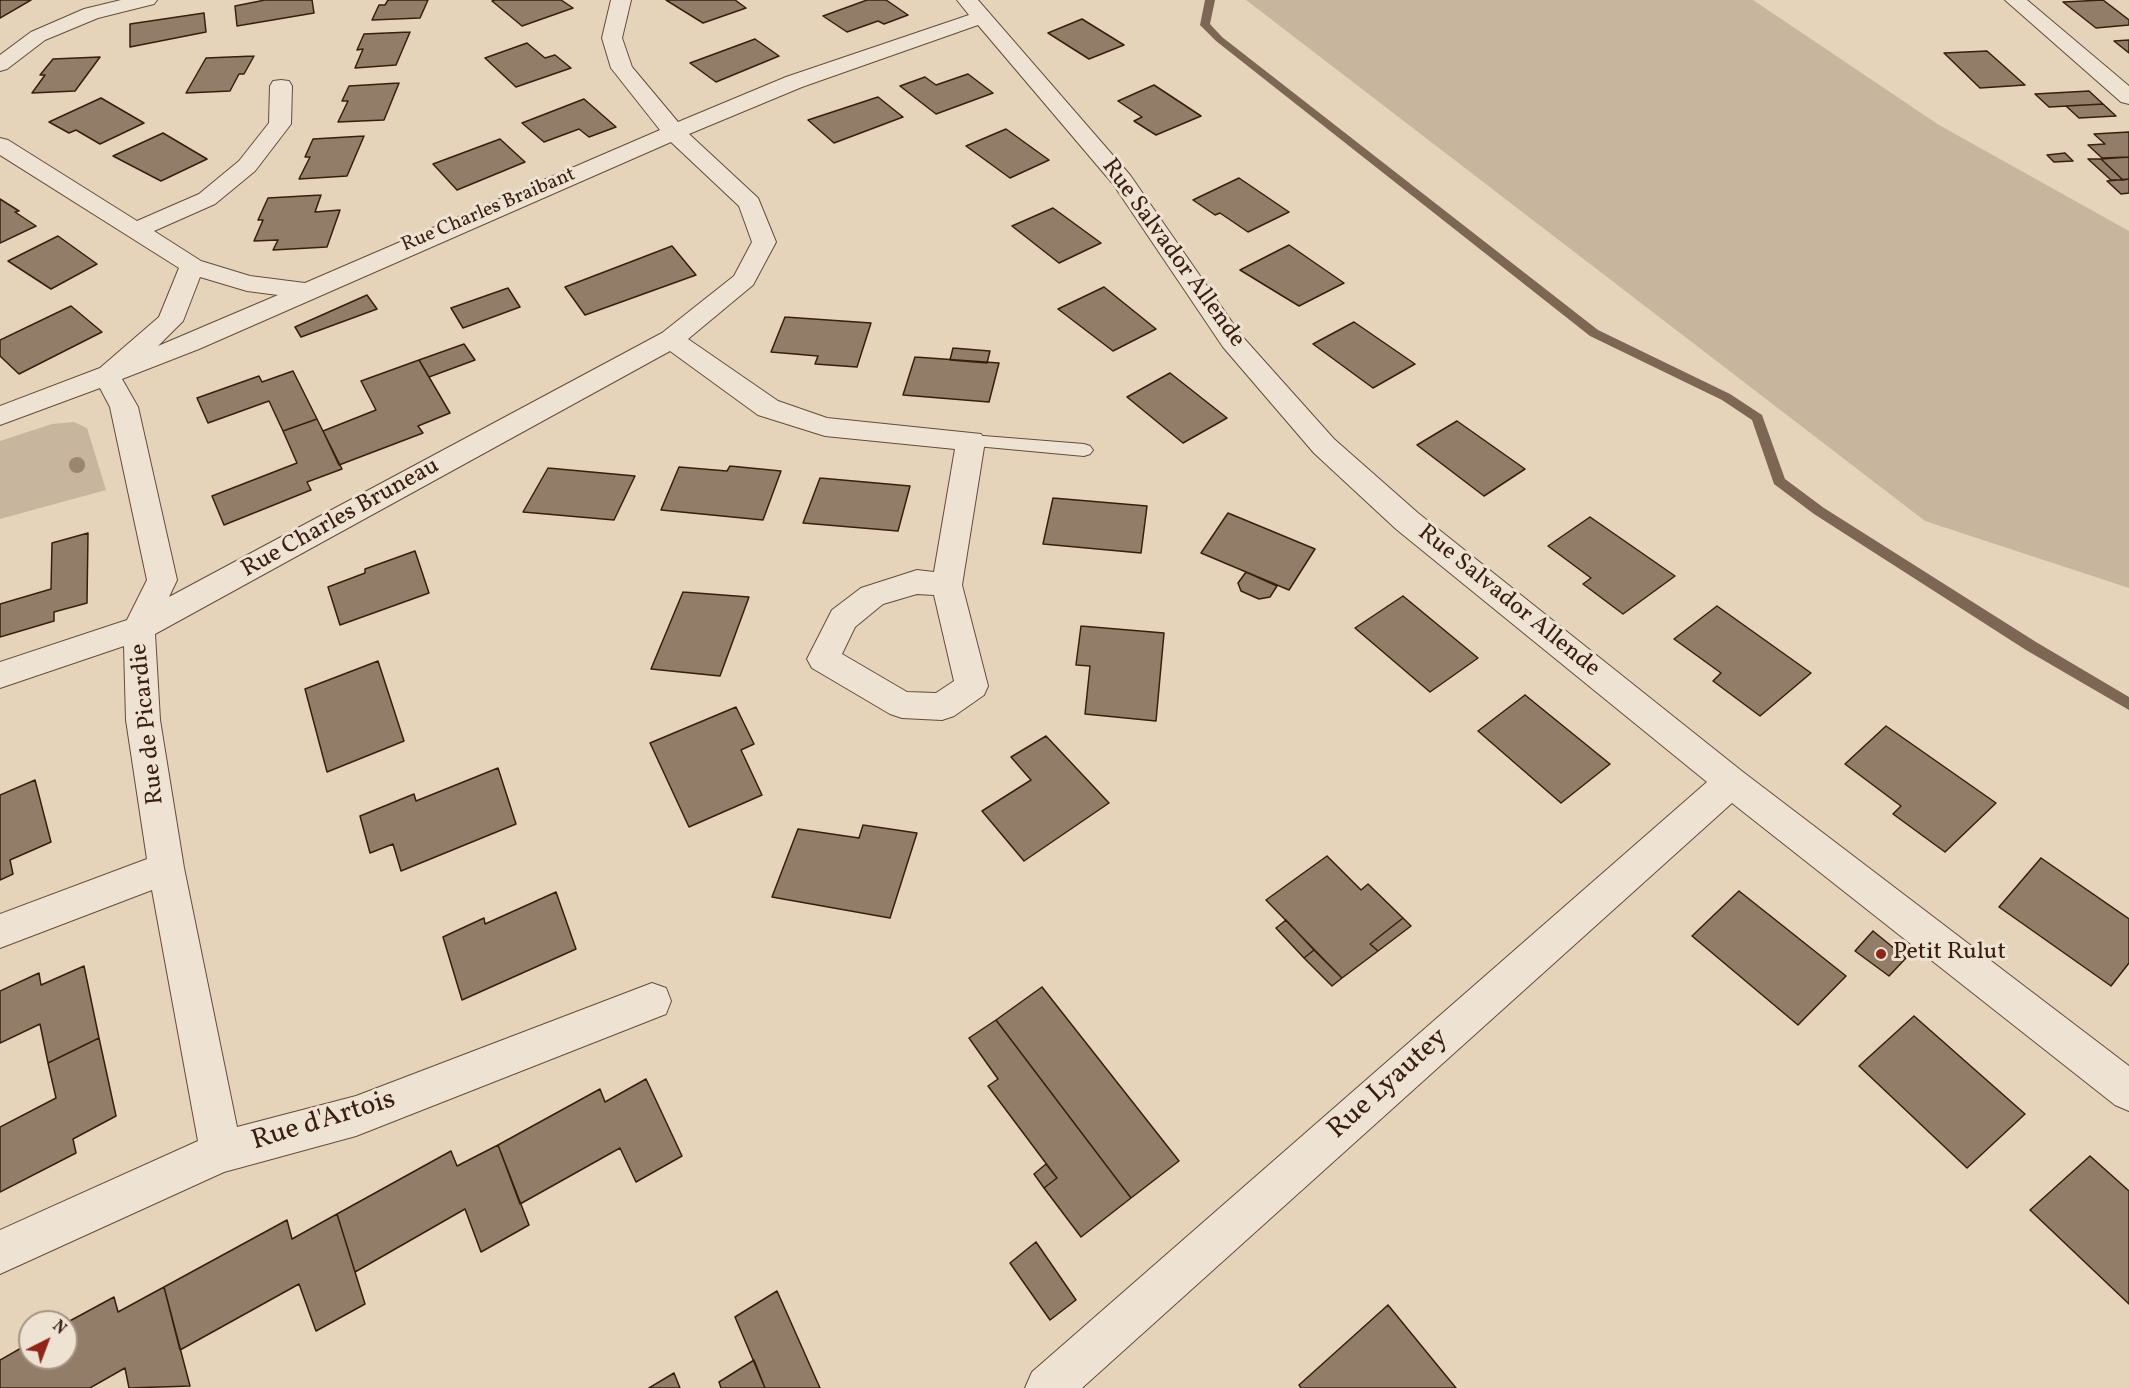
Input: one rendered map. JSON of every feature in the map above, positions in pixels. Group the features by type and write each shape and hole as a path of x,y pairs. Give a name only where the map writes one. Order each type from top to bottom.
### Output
{"street":[{"path":"0,65 38,36 91,13 147,0"},
{"name":"Rue Charles Bruneau","path":"0,675 140,628 671,339 744,280 764,242 750,203 674,132 622,68 612,38 621,0"},
{"path":"2015,0 2129,97"},
{"name":"Rue Charles Braibant","path":"0,416 107,376 674,132 975,8"},
{"name":"Rue Salvador Allende","path":"975,8 1122,180 1232,341 1324,446 1407,521 1731,782 2129,1091"},
{"path":"135,231 207,199 247,166 280,123 280,86"},
{"path":"0,145 192,266 247,283 306,291"},
{"path":"0,171 22,160"},
{"path":"107,376 170,321 192,266"},
{"path":"671,339 768,408 825,427 971,441 947,585 972,686 942,706 902,705 823,659 843,618 872,596 917,582 947,585"},
{"name":"Rue de Picardie","path":"107,376 124,407 162,580 140,628 144,720 166,868 221,1152"},
{"name":"Rue Lyautey","path":"1048,1388 1731,782"},
{"path":"0,931 166,868"},
{"name":"Rue d'Artois","path":"0,1252 221,1152 356,1116 652,1001"}],"lane":[{"path":"971,441 1084,450"}],"shaded area":[{"path":"1246,0 1753,0 1939,125 2129,231 2129,588 1925,521"},
{"path":"74,422 87,428 106,490 0,519 0,441 52,424"}],"building":[{"path":"0,0 31,0 0,18"},
{"path":"265,0 312,0 314,13 237,26 235,6"},
{"path":"388,0 428,0 420,18 372,20 379,5 385,5"},
{"path":"561,0 573,8 522,26 492,1"},
{"path":"666,0 735,0 746,8 703,23"},
{"path":"867,0 886,0 908,15 884,24 878,21 847,32 823,16"},
{"path":"2103,0 2129,20 2129,25 2096,28 2063,2"},
{"path":"204,13 206,32 130,47 130,24"},
{"path":"1082,19 1124,45 1089,59 1048,33"},
{"path":"410,32 396,65 355,68 363,49 357,50 364,34"},
{"path":"755,39 779,56 716,82 690,63"},
{"path":"2129,40 2129,53 2114,41"},
{"path":"527,43 545,58 555,55 571,68 516,87 485,58"},
{"path":"1987,51 2025,85 1980,88 1944,53"},
{"path":"254,56 244,74 239,74 230,91 186,93 206,58"},
{"path":"100,57 75,91 32,93 45,75 40,75 53,59"},
{"path":"968,74 993,93 936,114 900,86 925,77 936,85"},
{"path":"399,83 384,120 338,122 348,101 342,101 349,86"},
{"path":"1154,85 1201,116 1156,135 1134,121 1142,117 1118,101"},
{"path":"2089,91 2103,104 2049,107 2035,94"},
{"path":"878,97 903,117 834,143 808,120"},
{"path":"101,98 144,123 100,144 76,130 69,133 49,122"},
{"path":"584,99 616,127 589,137 579,129 544,142 522,123"},
{"path":"2103,104 2116,116 2079,118 2066,106"},
{"path":"1006,129 1049,160 1010,178 966,146"},
{"path":"2129,132 2129,157 2102,158 2088,145 2105,144 2094,134"},
{"path":"163,133 207,159 161,181 113,156"},
{"path":"364,136 347,176 299,179 310,157 305,157 313,139"},
{"path":"500,139 525,162 457,190 433,164"},
{"path":"2065,153 2073,161 2054,162 2047,155"},
{"path":"2129,157 2129,179 2123,180 2101,159"},
{"path":"2088,159 2101,159 2123,180 2111,180"},
{"path":"1239,178 1289,212 1248,232 1220,213 1215,215 1193,200"},
{"path":"2129,179 2129,193 2121,194 2107,181"},
{"path":"321,195 315,212 340,210 327,247 273,250 278,240 254,241 263,220 258,220 268,198"},
{"path":"0,199 19,211 15,212 36,226 0,243"},
{"path":"1053,208 1101,243 1059,263 1012,226"},
{"path":"58,236 97,264 51,289 8,261"},
{"path":"1289,245 1344,283 1299,306 1240,270"},
{"path":"672,246 696,275 585,315 565,287"},
{"path":"1104,287 1156,329 1113,351 1058,309"},
{"path":"508,288 520,307 463,328 451,308"},
{"path":"367,295 377,309 301,337 295,327"},
{"path":"71,306 102,332 19,374 0,356 0,340"},
{"path":"785,317 871,323 857,367 815,364 818,356 771,352"},
{"path":"1354,322 1415,364 1373,388 1313,344"},
{"path":"464,344 475,360 429,377 419,360"},
{"path":"953,348 990,351 987,363 950,360"},
{"path":"915,357 999,363 989,402 903,395"},
{"path":"419,360 450,413 418,426 423,433 339,465 323,431 376,410 361,381"},
{"path":"293,371 317,419 283,431 269,401 208,423 197,398 259,376 262,382"},
{"path":"1170,373 1227,418 1183,443 1127,397"},
{"path":"317,419 342,469 307,482 311,490 224,525 212,496 297,463 283,431"},
{"path":"1457,421 1525,469 1484,496 1417,445"},
{"path":"730,466 781,471 763,520 661,510 679,467 727,471"},
{"path":"548,468 635,476 614,520 523,512"},
{"path":"820,478 910,486 898,531 803,523"},
{"path":"1053,498 1147,506 1141,553 1043,544"},
{"path":"1228,513 1315,549 1289,590 1201,553"},
{"path":"1590,517 1675,576 1623,614 1583,584 1591,578 1548,546"},
{"path":"88,533 87,603 54,612 54,621 0,637 0,604 51,589 52,543"},
{"path":"415,551 429,593 340,625 328,587 365,573 365,569"},
{"path":"1246,572 1277,586 1270,597 1259,599 1241,591 1238,583"},
{"path":"683,592 749,597 720,676 651,669"},
{"path":"1403,596 1478,658 1430,692 1355,628"},
{"path":"1717,606 1811,673 1760,716 1713,681 1721,673 1674,639"},
{"path":"1081,626 1164,633 1156,721 1085,714 1090,666 1076,665"},
{"path":"378,661 404,741 327,772 305,689"},
{"path":"1525,695 1610,764 1561,803 1478,731"},
{"path":"736,707 754,744 741,750 762,795 689,827 650,743"},
{"path":"1886,726 1996,803 1945,852 1893,814 1901,806 1845,764"},
{"path":"1046,736 1109,803 1024,861 982,811 1031,780 1011,757"},
{"path":"498,768 516,824 401,871 393,844 370,853 360,816 414,794 416,801"},
{"path":"35,780 51,842 10,860 13,874 0,880 0,795"},
{"path":"863,825 917,833 890,918 772,897 798,829 859,838"},
{"path":"1327,856 1361,890 1368,884 1403,918 1370,944 1378,951 1342,978 1266,900"},
{"path":"2041,858 2129,919 2129,963 2111,986 1999,907"},
{"path":"1739,891 1846,976 1798,1025 1692,936"},
{"path":"556,892 576,949 462,1000 443,937 484,918 485,924"},
{"path":"1403,918 1411,926 1378,951 1370,944"},
{"path":"1286,920 1314,950 1304,958 1276,928"},
{"name":"Petit Rulut","path":"1873,931 1906,958 1889,976 1855,951"},
{"path":"1314,950 1342,978 1332,986 1304,958"},
{"path":"84,966 99,1038 48,1063 40,1024 0,1043 0,991 39,973 41,985"},
{"path":"1042,987 1179,1161 1131,1198 996,1020"},
{"path":"1914,1016 2025,1114 1967,1168 1859,1066"},
{"path":"996,1020 1131,1198 1081,1237 1044,1188 1057,1178 988,1086 998,1079 969,1038"},
{"path":"99,1038 116,1116 73,1139 76,1153 0,1192 0,1127 56,1098 48,1063"},
{"path":"646,1079 682,1156 636,1182 620,1148 520,1204 498,1145 600,1089 605,1102"},
{"path":"498,1145 529,1225 481,1252 465,1209 355,1272 337,1214 451,1151 457,1166"},
{"path":"2090,1156 2129,1191 2129,1304 2030,1210"},
{"path":"1046,1164 1057,1178 1044,1188 1034,1174"},
{"path":"337,1214 365,1304 316,1331 299,1284 180,1350 164,1287 287,1220 292,1239"},
{"path":"1036,1242 1076,1300 1050,1320 1010,1263"},
{"path":"164,1287 190,1386 129,1388 125,1368 90,1388 0,1388 0,1360 18,1350 18,1370 78,1370 78,1316 114,1297 118,1312"},
{"path":"777,1291 820,1388 765,1388 735,1317"},
{"path":"1388,1305 1456,1388 1301,1388 1299,1385"},
{"path":"754,1360 765,1388 721,1388 719,1382"},
{"path":"674,1373 680,1388 649,1388"}],"waterway":[{"path":"1210,0 1205,25 1219,39 1594,333 1726,397 1758,418 1779,481 1819,511 2031,646 2129,704"}],"place":[{"name":"Petit Rulut","path":"1881,954"}]}
